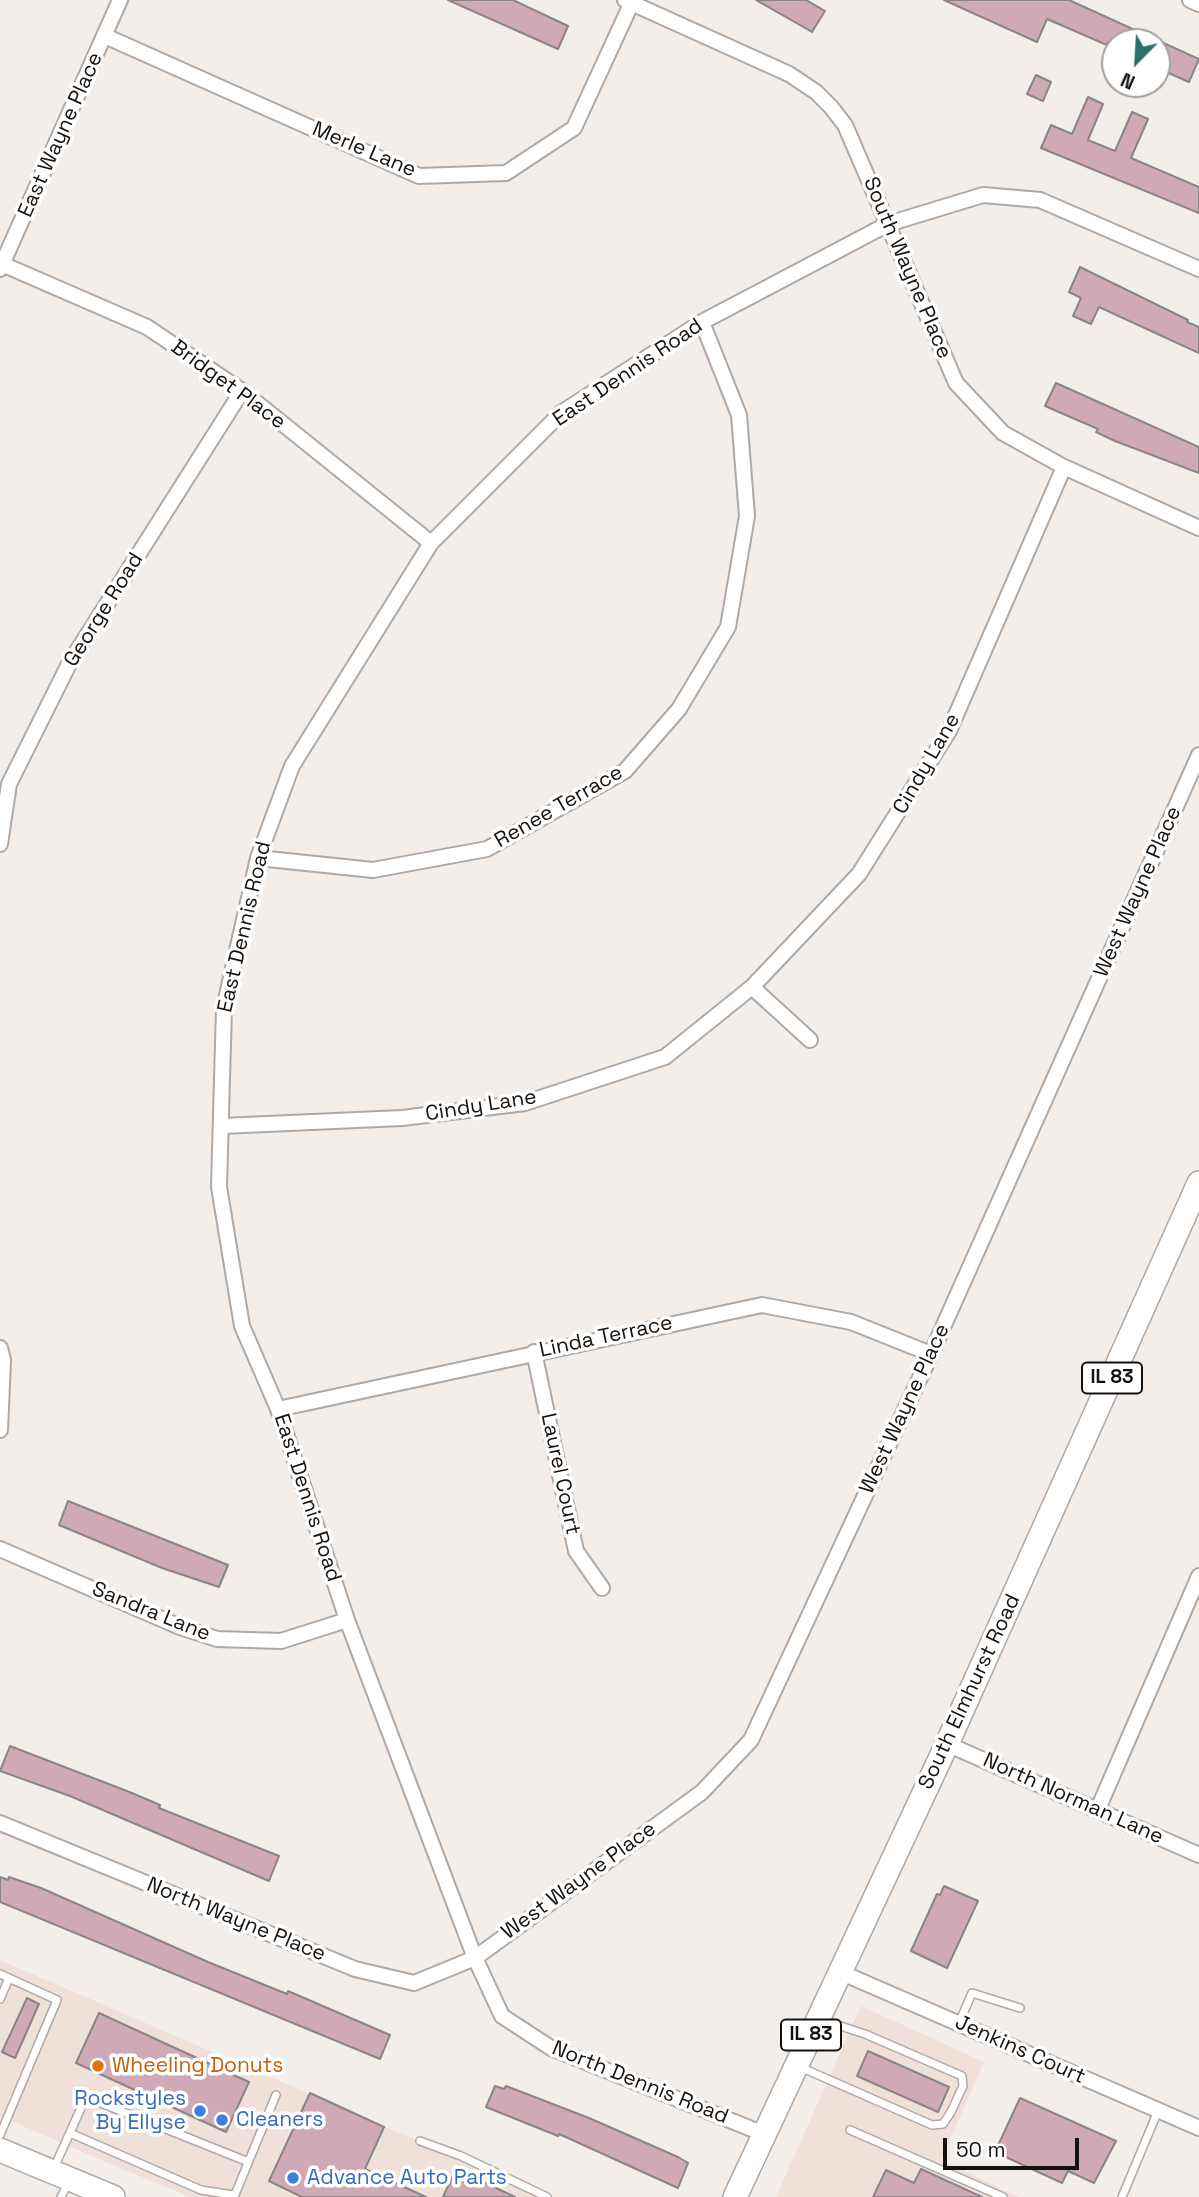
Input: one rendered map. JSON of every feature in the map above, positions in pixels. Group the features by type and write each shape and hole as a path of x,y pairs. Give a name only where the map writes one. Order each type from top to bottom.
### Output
{"main road":[{"name":"South Elmhurst Road","path":"735,2197 947,1744 1199,1184"},
{"path":"0,2150 61,2183 113,2197"}],"street":[{"name":"East Wayne Place","path":"1,266 120,0"},
{"path":"1190,0 1199,4"},
{"name":"Merle Lane","path":"105,36 419,176 506,173 574,128 630,1"},
{"name":"South Wayne Place","path":"630,1 789,75 816,92 845,125 956,383 1003,433 1064,467 1199,528"},
{"name":"East Dennis Road","path":"475,1958 347,1620 278,1409 242,1326 219,1187 224,1008 258,858 292,766 431,542 561,413 702,322 888,223 971,197 1022,197 1063,208 1199,269"},
{"name":"Bridget Place","path":"1,266 147,327 242,391 431,542"},
{"name":"Renee Terrace","path":"258,858 373,870 487,849 625,771 679,709 728,627 747,516 739,415 702,322"},
{"name":"George Road","path":"0,844 5,782 69,664 242,391"},
{"name":"Cindy Lane","path":"222,1126 402,1118 524,1103 665,1057 752,988 859,874 949,731 1064,467"},
{"name":"West Wayne Place","path":"475,1958 702,1792 751,1740 931,1354 1199,755"},
{"path":"752,988 810,1040"},
{"name":"Linda Terrace","path":"278,1409 762,1305 851,1322 931,1354"},
{"path":"0,1348 4,1360 0,1430"},
{"name":"Laurel Court","path":"534,1352 576,1550 602,1588"},
{"name":"Sandra Lane","path":"0,1549 180,1627 217,1639 281,1641 347,1620"},
{"path":"1098,1809 1199,1576"},
{"name":"North Norman Lane","path":"947,1744 1199,1855"},
{"name":"North Wayne Place","path":"0,1823 355,1969 414,1983 475,1958"},
{"name":"North Dennis Road","path":"475,1958 502,2016 551,2048 764,2134"},
{"name":"Jenkins Court","path":"840,1972 1199,2129"}],"lane":[{"path":"0,1975 57,2000 0,2135"},
{"path":"0,1999 9,1978"},
{"path":"958,2023 972,1993 1020,2008"},
{"path":"797,2065 932,2125 943,2124 963,2086 962,2076 865,2034 818,2019"},
{"path":"70,2133 201,2190 234,2196 246,2161 276,2095"},
{"path":"61,2183 70,2133 86,2096 246,2161"},
{"path":"1122,2197 1158,2111"},
{"path":"850,2130 1003,2197"},
{"path":"421,2141 461,2156 548,2197"}],"shaded area":[{"path":"0,1960 548,2197 190,2197 108,2163 0,2116"},
{"path":"861,2006 984,2062 941,2160 1019,2197 776,2197"}],"building":[{"path":"448,0 513,0 568,26 558,49"},
{"path":"756,0 806,0 825,11 812,32"},
{"path":"944,0 1069,0 1131,28 1101,28 1101,42 1047,19 1037,42"},
{"path":"1171,46 1199,59 1189,82 1171,74"},
{"path":"1036,75 1051,82 1043,101 1027,94"},
{"path":"1088,97 1103,104 1088,140 1115,151 1132,112 1148,119 1131,158 1199,187 1199,213 1041,148 1051,125 1072,134"},
{"path":"1080,267 1199,327 1199,353 1099,307 1091,324 1073,316 1081,298 1069,292"},
{"path":"1056,383 1199,447 1199,473 1115,441 1096,432 1098,429 1045,406"},
{"path":"68,1501 228,1565 219,1587 162,1568 59,1525"},
{"path":"10,1746 132,1793 160,1805 159,1808 279,1856 269,1881 70,1796 0,1771"},
{"path":"0,1877 8,1880 9,1877 41,1888 208,1962 287,1994 288,1991 390,2035 380,2059 0,1902"},
{"path":"944,1886 978,1901 947,1968 911,1951 937,1894 940,1895"},
{"path":"27,1998 39,2004 15,2058 2,2052"},
{"path":"99,2013 249,2082 226,2132 76,2063"},
{"path":"868,2051 949,2087 938,2112 857,2076"},
{"path":"495,2086 504,2089 506,2086 589,2118 678,2157 688,2163 678,2188 559,2134 558,2136 486,2107"},
{"path":"310,2093 384,2127 365,2169 426,2197 302,2197 269,2181"},
{"path":"1020,2098 1116,2141 1094,2183 1068,2171 1062,2183 995,2152"},
{"path":"456,2169 515,2197 443,2197"},
{"path":"921,2169 982,2197 873,2197 886,2170 914,2183"}],"place":[{"name":"Wheeling Donuts","path":"98,2066"},
{"name":"Rockstyles By Ellyse","path":"200,2111"},
{"name":"Cleaners","path":"222,2120"},
{"name":"Advance Auto Parts","path":"293,2178"}]}
